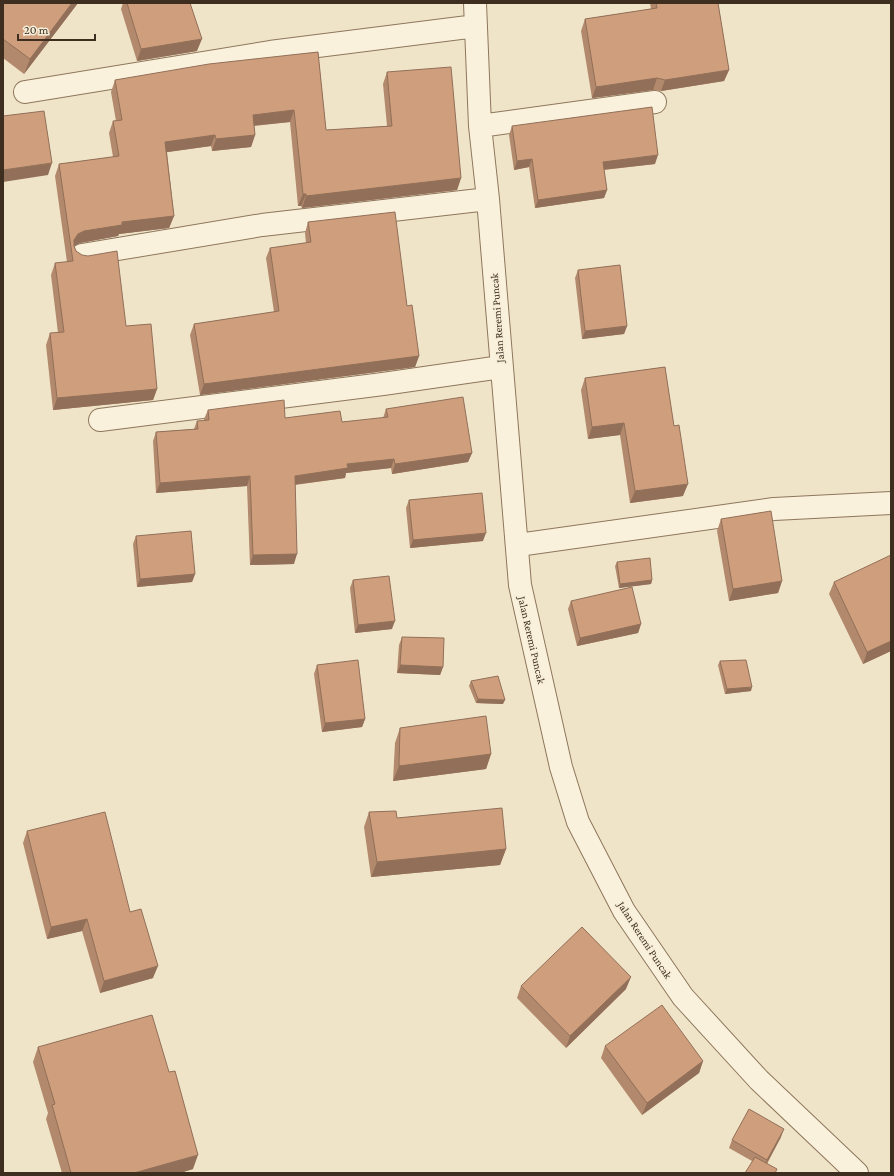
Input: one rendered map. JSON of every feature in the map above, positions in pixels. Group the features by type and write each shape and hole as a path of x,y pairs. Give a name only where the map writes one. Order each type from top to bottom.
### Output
{"street":[{"name":"Jalan Reremi Puncak","path":"475,3 480,126 488,199 501,367 518,545 520,585 560,767 578,822 624,911 684,997 759,1080 856,1173"},
{"path":"25,92 270,52 476,26"},
{"path":"480,126 654,102"},
{"path":"82,255 262,225 488,199"},
{"path":"100,420 383,384 501,367"},
{"path":"518,545 774,509 891,503"}],"building":[{"path":"3,3 72,3 30,59 3,39"},
{"path":"127,3 190,3 202,39 141,49"},
{"path":"656,3 718,3 729,70 665,80 657,78 596,87 585,19 657,8"},
{"path":"318,52 326,130 392,126 387,72 451,67 461,178 306,196 306,194 303,194 294,110 253,115 255,135 216,139 215,135 165,142 174,216 122,222 122,225 84,231 78,234 74,240 76,251 82,255 88,256 117,251 126,326 151,324 157,389 57,398 50,333 64,332 55,263 73,261 59,164 119,156 113,121 122,120 115,80 209,64"},
{"path":"652,107 658,155 603,162 607,190 538,200 532,159 517,161 512,126"},
{"path":"44,111 52,163 3,170 3,116"},
{"path":"395,212 407,306 412,305 419,356 204,384 194,324 279,311 270,248 311,242 308,222"},
{"path":"620,265 627,326 585,331 578,270"},
{"path":"665,367 674,426 679,425 688,484 635,491 624,423 592,427 585,378"},
{"path":"463,397 472,453 395,464 394,459 347,464 348,468 295,476 297,554 253,555 250,476 160,483 156,432 198,429 197,421 209,420 208,410 284,400 285,418 340,411 342,422 388,417 386,409"},
{"path":"482,493 486,533 413,540 409,500"},
{"path":"771,511 782,581 733,589 721,519"},
{"path":"191,531 195,574 140,579 136,536"},
{"path":"891,555 891,641 867,652 834,582"},
{"path":"650,558 652,580 620,584 617,562"},
{"path":"389,576 395,621 358,625 353,580"},
{"path":"632,587 641,624 580,638 571,601"},
{"path":"402,637 444,638 443,667 400,665"},
{"path":"358,660 365,719 325,723 317,665"},
{"path":"746,660 752,687 727,689 720,661"},
{"path":"498,676 505,700 478,699 471,681"},
{"path":"486,716 491,754 399,766 400,728"},
{"path":"502,808 506,849 377,862 369,812 396,811 397,818"},
{"path":"105,812 130,912 141,909 158,966 104,981 87,919 51,927 27,831"},
{"path":"582,927 631,977 570,1036 521,986"},
{"path":"662,1005 703,1061 647,1103 605,1046"},
{"path":"152,1015 169,1072 175,1071 198,1155 134,1173 71,1173 52,1105 55,1104 38,1047"},
{"path":"749,1109 784,1129 767,1160 732,1140"},
{"path":"755,1157 777,1169 775,1173 745,1173"}]}
